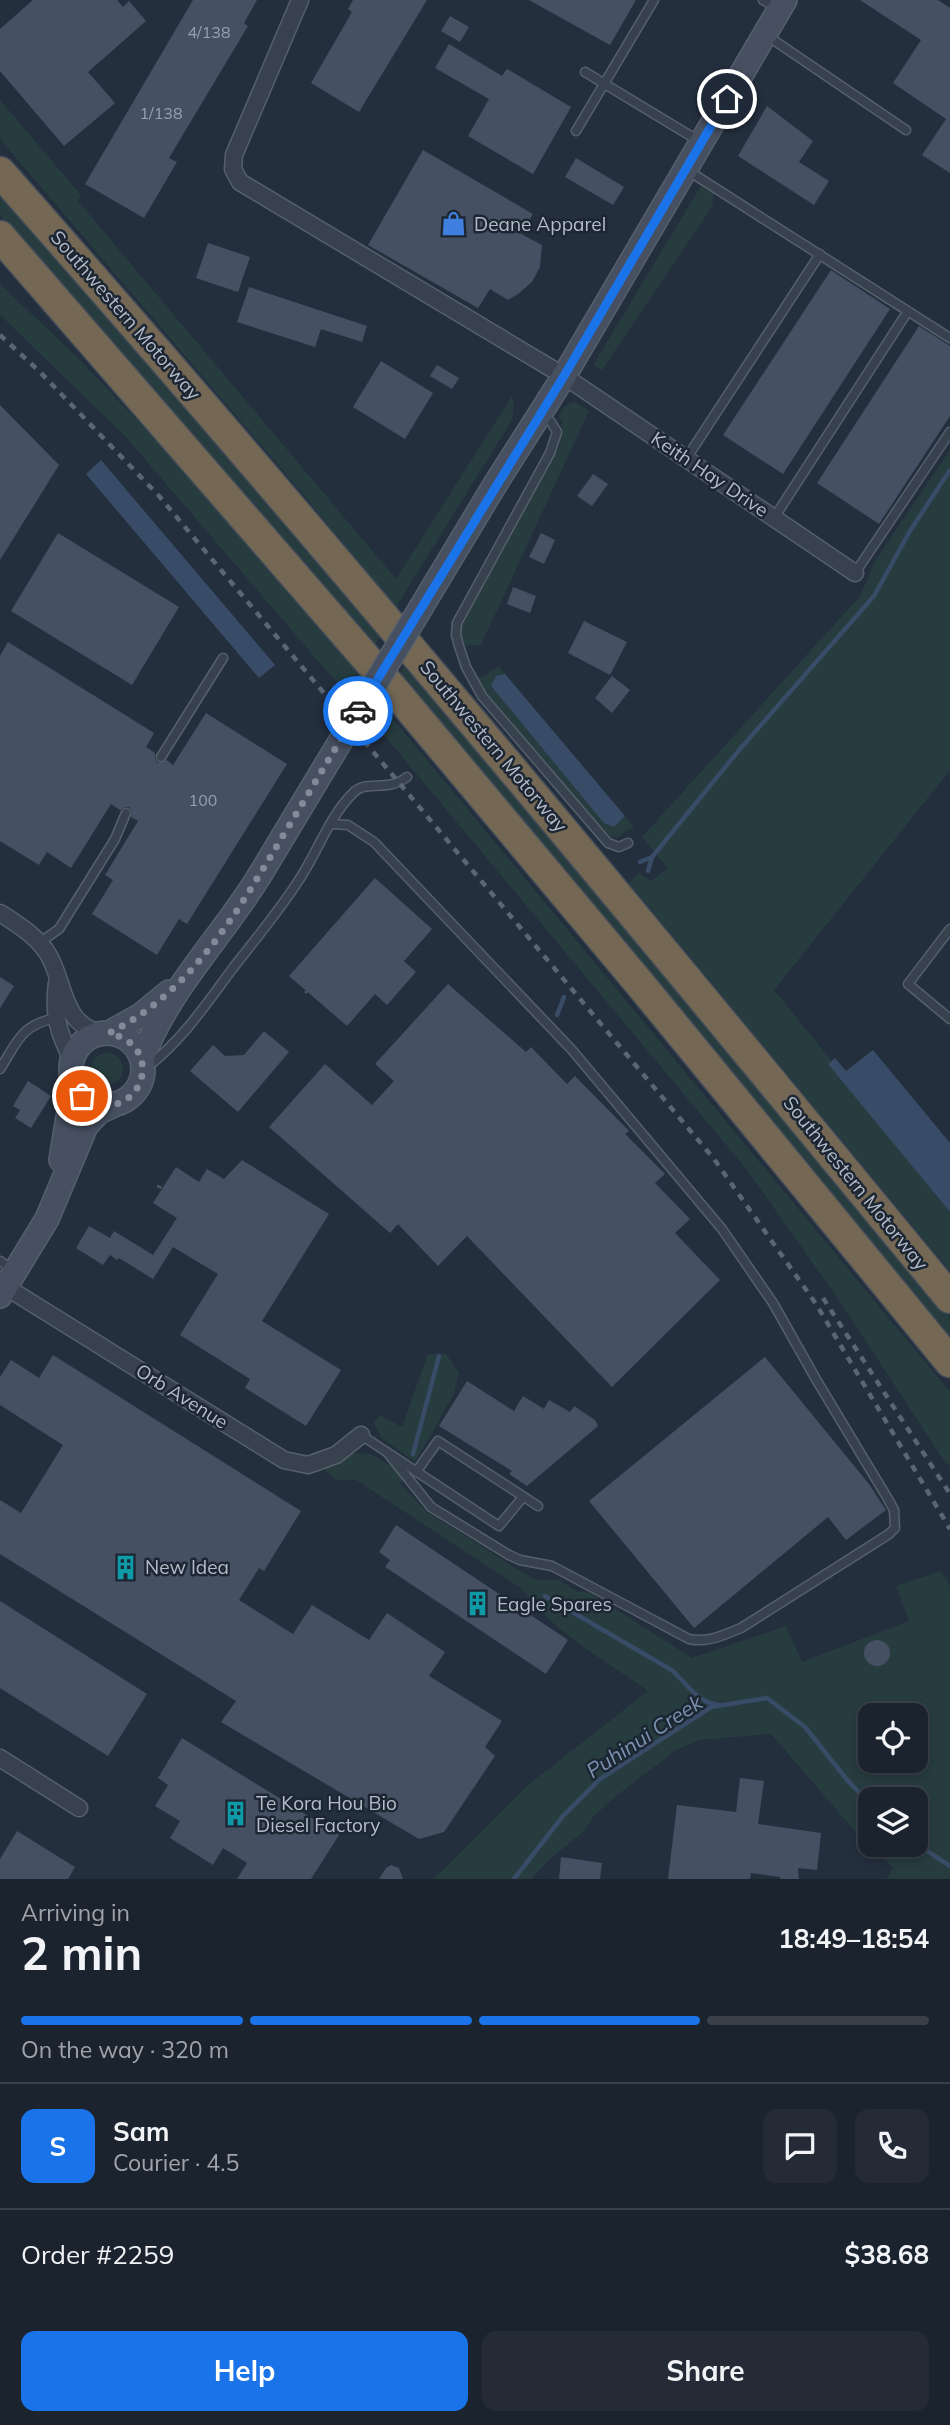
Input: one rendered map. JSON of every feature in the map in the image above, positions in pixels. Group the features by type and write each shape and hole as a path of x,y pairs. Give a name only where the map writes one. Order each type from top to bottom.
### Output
{"highway":[{"name":"Southwestern Motorway","path":"0,172 422,659 950,1298"},
{"name":"Southwestern Motorway","path":"0,236 155,412 514,833 950,1362"},
{"path":"0,267 155,412"}],"main road":[{"path":"5,1279 47,1219 88,1122 99,1112 126,1101 135,1093 141,1082 143,1064 159,1020 188,976 238,911 496,483 564,376 765,34 776,3"},
{"path":"57,1191 62,1142 71,1099 72,1068 83,1042 141,1015 188,976"},
{"path":"105,1033 129,1041 137,1049 143,1064"},
{"path":"72,1068 75,1087 92,1102 114,1105"}],"street":[{"name":"Keith Hay Drive","path":"300,0 233,155 233,169 240,182 564,376 855,573"},
{"path":"0,913 39,943 52,961 57,981 74,1015 86,1028 105,1033"},
{"path":"57,981 55,1018 72,1068"},
{"name":"Orb Avenue","path":"5,1279 285,1460 308,1465 336,1455 361,1435"},
{"path":"0,1758 79,1808"}],"lane":[{"path":"576,131 654,0"},
{"path":"765,34 905,130"},
{"path":"585,72 702,142"},
{"path":"686,169 950,338"},
{"path":"686,458 820,254"},
{"path":"774,518 908,311"},
{"path":"540,415 551,422 556,432 550,453 457,623 456,635 466,667 482,696 608,843 619,847 628,843"},
{"path":"855,573 950,432"},
{"path":"161,757 223,658"},
{"path":"143,1064 164,1054 208,1001 299,881 331,824 355,790 363,787 393,786 407,777"},
{"path":"39,943 60,929 115,838 126,813"},
{"path":"331,824 348,825 374,842 572,1050 722,1229 773,1303 888,1499 894,1510 895,1528 741,1628 724,1636 697,1641 552,1566 520,1560 509,1555 464,1528 431,1507 387,1452"},
{"path":"950,929 908,984 950,1019"},
{"path":"0,1069 22,1033 38,1022 55,1018"},
{"path":"361,1435 499,1526 523,1497"},
{"path":"416,1472 438,1441 538,1506"}],"path":[{"path":"158,1186 162,1188"}],"green space":[{"path":"0,100 81,195 78,201 396,579 512,396 512,420 396,607 0,139"},
{"path":"701,186 714,194 712,207 602,370 593,365"},
{"path":"0,189 382,633 374,647 0,215"},
{"path":"0,284 77,357 226,514 358,671 344,691 125,436 0,315"},
{"path":"575,402 589,411 481,645 464,646 460,630 468,612 559,447 562,420 559,417 562,411"},
{"path":"950,450 950,770 774,990 832,1061 829,1064 950,1212 950,1271 629,883 639,873 651,881 668,868 642,837 860,596 875,561"},
{"path":"407,661 950,1318 950,1343 398,676"},
{"path":"499,666 505,674 496,676 614,827 625,816 634,827 616,838 607,836 482,690 478,679"},
{"path":"384,708 950,1392 950,1466 748,1171 374,723"},
{"path":"107,1053 118,1058 123,1069 118,1080 107,1085 96,1080 91,1069 96,1058"},
{"path":"428,1354 446,1354 459,1372 454,1394 415,1462 382,1438 374,1423 380,1415 402,1427"},
{"path":"347,1453 371,1454 406,1475 400,1484 427,1512 535,1580 559,1580 578,1592 589,1592 692,1658 786,1626 802,1662 909,1621 896,1586 941,1571 950,1586 950,1879 886,1879 893,1868 881,1857 928,1857 928,1787 858,1787 858,1835 771,1734 699,1740 678,1749 615,1797 594,1816 583,1832 551,1858 531,1879 434,1879 528,1785 648,1691 565,1632 535,1605 522,1589 356,1480 336,1480 324,1470"}],"water":[{"path":"101,460 275,665 259,678 86,474"},
{"path":"505,674 625,816 614,827 604,823 491,686 496,676"},
{"path":"873,1050 950,1143 950,1212 828,1064 835,1058 846,1071"}],"building":[{"path":"33,0 117,0 123,7 129,1 146,21 88,72 115,103 64,146 0,71 0,29"},
{"path":"193,0 257,0 244,23 248,26 169,158 177,162 144,218 85,184"},
{"path":"353,0 427,0 359,112 311,83 352,12 348,9"},
{"path":"529,0 636,0 610,45"},
{"path":"860,0 938,0 950,8 950,173 922,155 946,119 893,83 921,40"},
{"path":"450,16 469,27 460,42 441,31"},
{"path":"449,44 502,76 507,69 571,107 533,174 468,136 489,99 435,68"},
{"path":"767,106 813,141 799,162 829,181 814,205 738,156"},
{"name":"Deane Apparel","path":"423,150 533,214 521,234 542,245 540,267 532,282 518,294 508,300 490,289 478,308 368,245"},
{"path":"576,158 624,187 613,205 565,177"},
{"path":"208,243 250,257 238,292 196,278"},
{"path":"831,270 890,309 783,474 723,435"},
{"path":"249,287 367,326 362,342 321,329 315,347 237,322"},
{"path":"919,326 950,346 950,416 879,524 817,483"},
{"path":"381,361 433,393 405,439 353,407"},
{"path":"437,365 459,378 452,389 430,376"},
{"path":"0,405 59,465 0,560"},
{"path":"593,474 608,484 592,506 577,496"},
{"path":"58,533 179,607 132,685 11,611"},
{"path":"541,533 555,540 544,564 529,557"},
{"path":"513,587 536,596 530,613 507,604"},
{"path":"584,621 627,642 610,675 568,653"},
{"path":"8,642 154,733 146,747 155,753 158,763 167,760 173,765 206,713 287,764 187,924 179,919 157,955 92,914 113,880 105,875 138,821 131,817 129,807 120,810 111,804 71,868 47,852 39,865 0,841 0,656"},
{"path":"612,676 630,690 612,713 595,698"},
{"path":"375,878 432,929 404,961 416,972 387,1005 375,994 347,1026 289,976"},
{"path":"0,977 14,986 0,1008"},
{"path":"448,984 526,1052 531,1047 567,1084 575,1076 629,1131 625,1134 665,1174 655,1183 690,1219 675,1233 720,1280 612,1387 467,1236 438,1266 398,1224 390,1233 269,1127 325,1064 372,1105 394,1081 375,1064"},
{"path":"264,1031 289,1052 238,1112 190,1071 213,1045 225,1056 244,1055"},
{"path":"28,1081 51,1096 31,1128 15,1118 20,1110 13,1106"},
{"path":"242,1160 329,1214 262,1321 341,1370 306,1426 245,1388 250,1379 180,1335 218,1274 173,1247 153,1279 119,1258 117,1260 110,1255 103,1265 76,1248 89,1226 110,1238 114,1231 153,1255 177,1218 153,1203 176,1167 199,1182 207,1169 224,1179"},
{"path":"53,1355 301,1511 264,1571 259,1568 239,1600 293,1634 312,1605 369,1640 387,1613 445,1652 429,1676 502,1721 485,1747 495,1756 444,1832 419,1839 221,1722 236,1701 0,1554 0,1500 21,1513 63,1445 0,1405 0,1377 11,1360 39,1378"},
{"path":"765,1357 869,1484 886,1510 846,1540 828,1517 694,1628 589,1501"},
{"path":"467,1381 514,1411 523,1396 544,1409 549,1400 570,1412 574,1406 595,1420 598,1426 527,1486 509,1474 512,1471 439,1426"},
{"name":"Eagle Spares","path":"396,1525 568,1640 546,1674 385,1567 390,1560 379,1552"},
{"path":"0,1601 147,1694 108,1756 0,1688"},
{"path":"877,1640 886,1644 890,1653 886,1662 877,1666 868,1662 864,1653 868,1644"},
{"name":"Te Kora Hou Bio Diesel Factory","path":"182,1738 339,1835 311,1879 237,1879 247,1863 223,1848 213,1865 170,1838 180,1821 155,1806 168,1785 158,1778"},
{"path":"740,1778 764,1781 758,1824 821,1833 817,1870 798,1868 799,1879 780,1879 751,1873 750,1879 668,1879 677,1805 736,1812"},
{"path":"17,1831 75,1867 68,1879 0,1879 0,1859"},
{"path":"561,1857 602,1863 600,1879 559,1879"},
{"path":"391,1865 399,1868 403,1879 379,1879 386,1868"}],"waterway":[{"path":"652,857 740,749 874,596 910,531 950,470"},
{"path":"640,862 652,857 648,871"},
{"path":"557,1015 564,997"},
{"path":"413,1454 439,1356"},
{"path":"545,1596 673,1671 694,1693 707,1702 718,1705"},
{"name":"Puhinui Creek","path":"514,1879 563,1816 600,1779 711,1707 767,1698 805,1727 858,1791"},
{"name":"Puhinui Creek","path":"928,1852 950,1866"}],"railway":[{"path":"0,335 40,372 159,496 714,1159 816,1304 950,1529"},
{"path":"823,1298 950,1494"}],"way so far":[{"path":"82,1096 92,1102 114,1105 126,1101 135,1093 144,1070 142,1059 129,1041 120,1035 109,1033 141,1015 188,976 214,944 238,911 358,711"}],"place":[{"name":"Deane Apparel","path":"454,224"},
{"name":"New Idea","path":"125,1567"},
{"name":"Eagle Spares","path":"477,1604"},
{"name":"Te Kora Hou Bio Diesel Factory","path":"236,1814"}],"route":[{"path":"358,711 564,376 727,99"}]}
